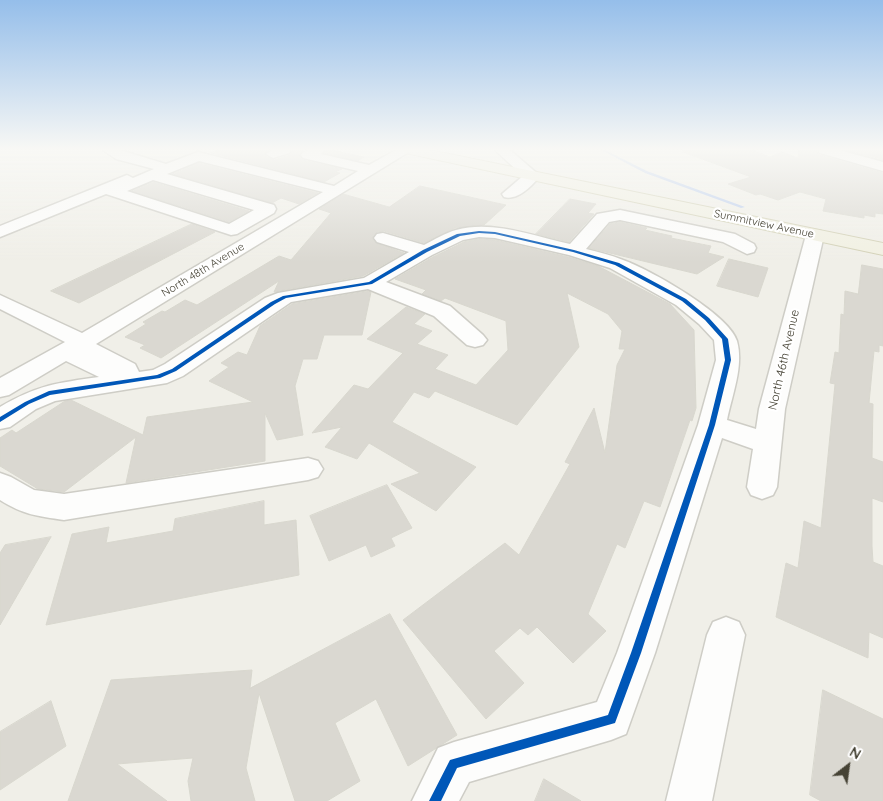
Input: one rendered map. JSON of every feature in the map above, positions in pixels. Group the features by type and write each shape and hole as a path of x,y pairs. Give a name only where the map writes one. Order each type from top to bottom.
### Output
{"main road":[{"name":"Summitview Avenue","path":"587,187 883,248"}],"street":[{"path":"0,232 114,187"},
{"path":"122,187 112,192 231,230 268,209 204,187"},
{"path":"322,187 336,191"},
{"name":"North 48th Avenue","path":"0,389 342,187"},
{"path":"510,194 518,187"},
{"path":"263,212 289,219"},
{"path":"574,251 603,218 620,215 729,238 747,248"},
{"path":"0,420 27,403 49,393 158,377 174,370 273,303 285,297 370,283 426,251 459,235 479,232 495,233 574,251 617,264 684,300 707,319 725,339 728,360 712,425 636,653 611,720 454,764 435,801"},
{"name":"North 46th Avenue","path":"762,488 772,409 815,235"},
{"path":"383,238 426,251"},
{"path":"370,283 442,311 475,340"},
{"path":"0,301 129,382"},
{"path":"712,425 767,443"},
{"path":"0,485 28,502 64,507 308,469"},
{"path":"689,801 726,635"}],"building":[{"path":"140,187 171,187 249,211 229,222 132,191"},
{"path":"219,187 296,187 318,193 299,204 281,198 272,203"},
{"path":"418,187 426,187 506,205 484,225 455,228 424,243 384,231 377,232 372,238 376,243 404,253 363,276 274,292 279,281 161,358 140,348 145,345 125,337 146,324 143,322 162,311 165,312 185,300 197,305 279,256 291,260 331,213 319,209 343,194 389,207"},
{"path":"737,187 883,187 883,214 875,213 875,217 864,215 864,218 823,211 826,199 800,192 778,200 760,194 756,195"},
{"path":"570,199 596,204 588,213 594,214 569,242 536,234"},
{"path":"620,222 647,228 645,230 672,236 671,238 711,246 708,253 724,257 697,274 589,248 610,224"},
{"path":"192,224 215,232 79,303 51,291"},
{"path":"479,239 495,240 598,266 670,304 694,330 696,408 692,421 690,420 660,507 644,501 625,548 617,544 588,614 606,631 573,663 537,627 528,635 520,628 494,651 524,683 486,719 403,620 505,543 519,555 570,464 565,462 594,408 605,453 617,365 625,349 619,349 622,331 608,314 567,293 579,347 517,425 435,391 429,398 414,392 392,422 476,467 436,511 391,484 420,473 369,443 357,459 325,447 342,427 312,433 354,385 368,389 403,353 367,339 406,307 425,314 414,324 432,331 417,344 448,355 435,369 476,385 508,350 506,321 445,298 441,301 422,294 426,290 395,279 464,242"},
{"path":"729,259 768,268 758,297 717,286"},
{"path":"862,265 883,269 883,346 879,345 879,352 874,351 869,403 873,404 872,458 883,462 883,502 872,498 872,546 873,562 883,566 883,638 869,632 868,658 776,617 786,563 798,568 804,521 821,528 835,384 830,383 835,352 839,353 841,314 844,315 845,291 858,294"},
{"path":"371,292 362,335 324,335 317,359 303,359 295,386 303,435 277,440 265,413 265,461 126,483 136,437 64,492 38,489 0,466 0,438 12,430 16,433 65,401 71,400 143,435 147,417 253,402 209,381 229,367 221,363 238,352 247,355 260,326 292,304"},
{"path":"387,485 412,528 391,538 395,546 371,557 366,545 329,561 310,516"},
{"path":"264,501 264,525 296,520 299,575 46,625 72,534 109,527 106,543 173,531 175,519"},
{"path":"51,537 0,625 0,553 5,545"},
{"path":"390,614 457,735 408,766 376,699 335,723 360,781 327,801 295,801 259,693 246,768 255,801 191,801 188,781 193,758 117,764 167,801 68,801 111,680 252,670 250,688"},
{"path":"823,690 883,719 883,801 821,801 810,795"},
{"path":"51,701 66,746 0,790 0,732"},
{"path":"544,779 581,801 535,801"}],"waterway":[{"path":"689,187 743,207"}],"cycle path":[{"path":"0,420 27,403 49,393 158,377 174,370 273,303 285,297 370,283 425,251 459,235 479,232 495,233 574,251 617,264 684,300 707,319 725,339 728,360 712,425 636,653 611,719 454,764 435,801"}]}
